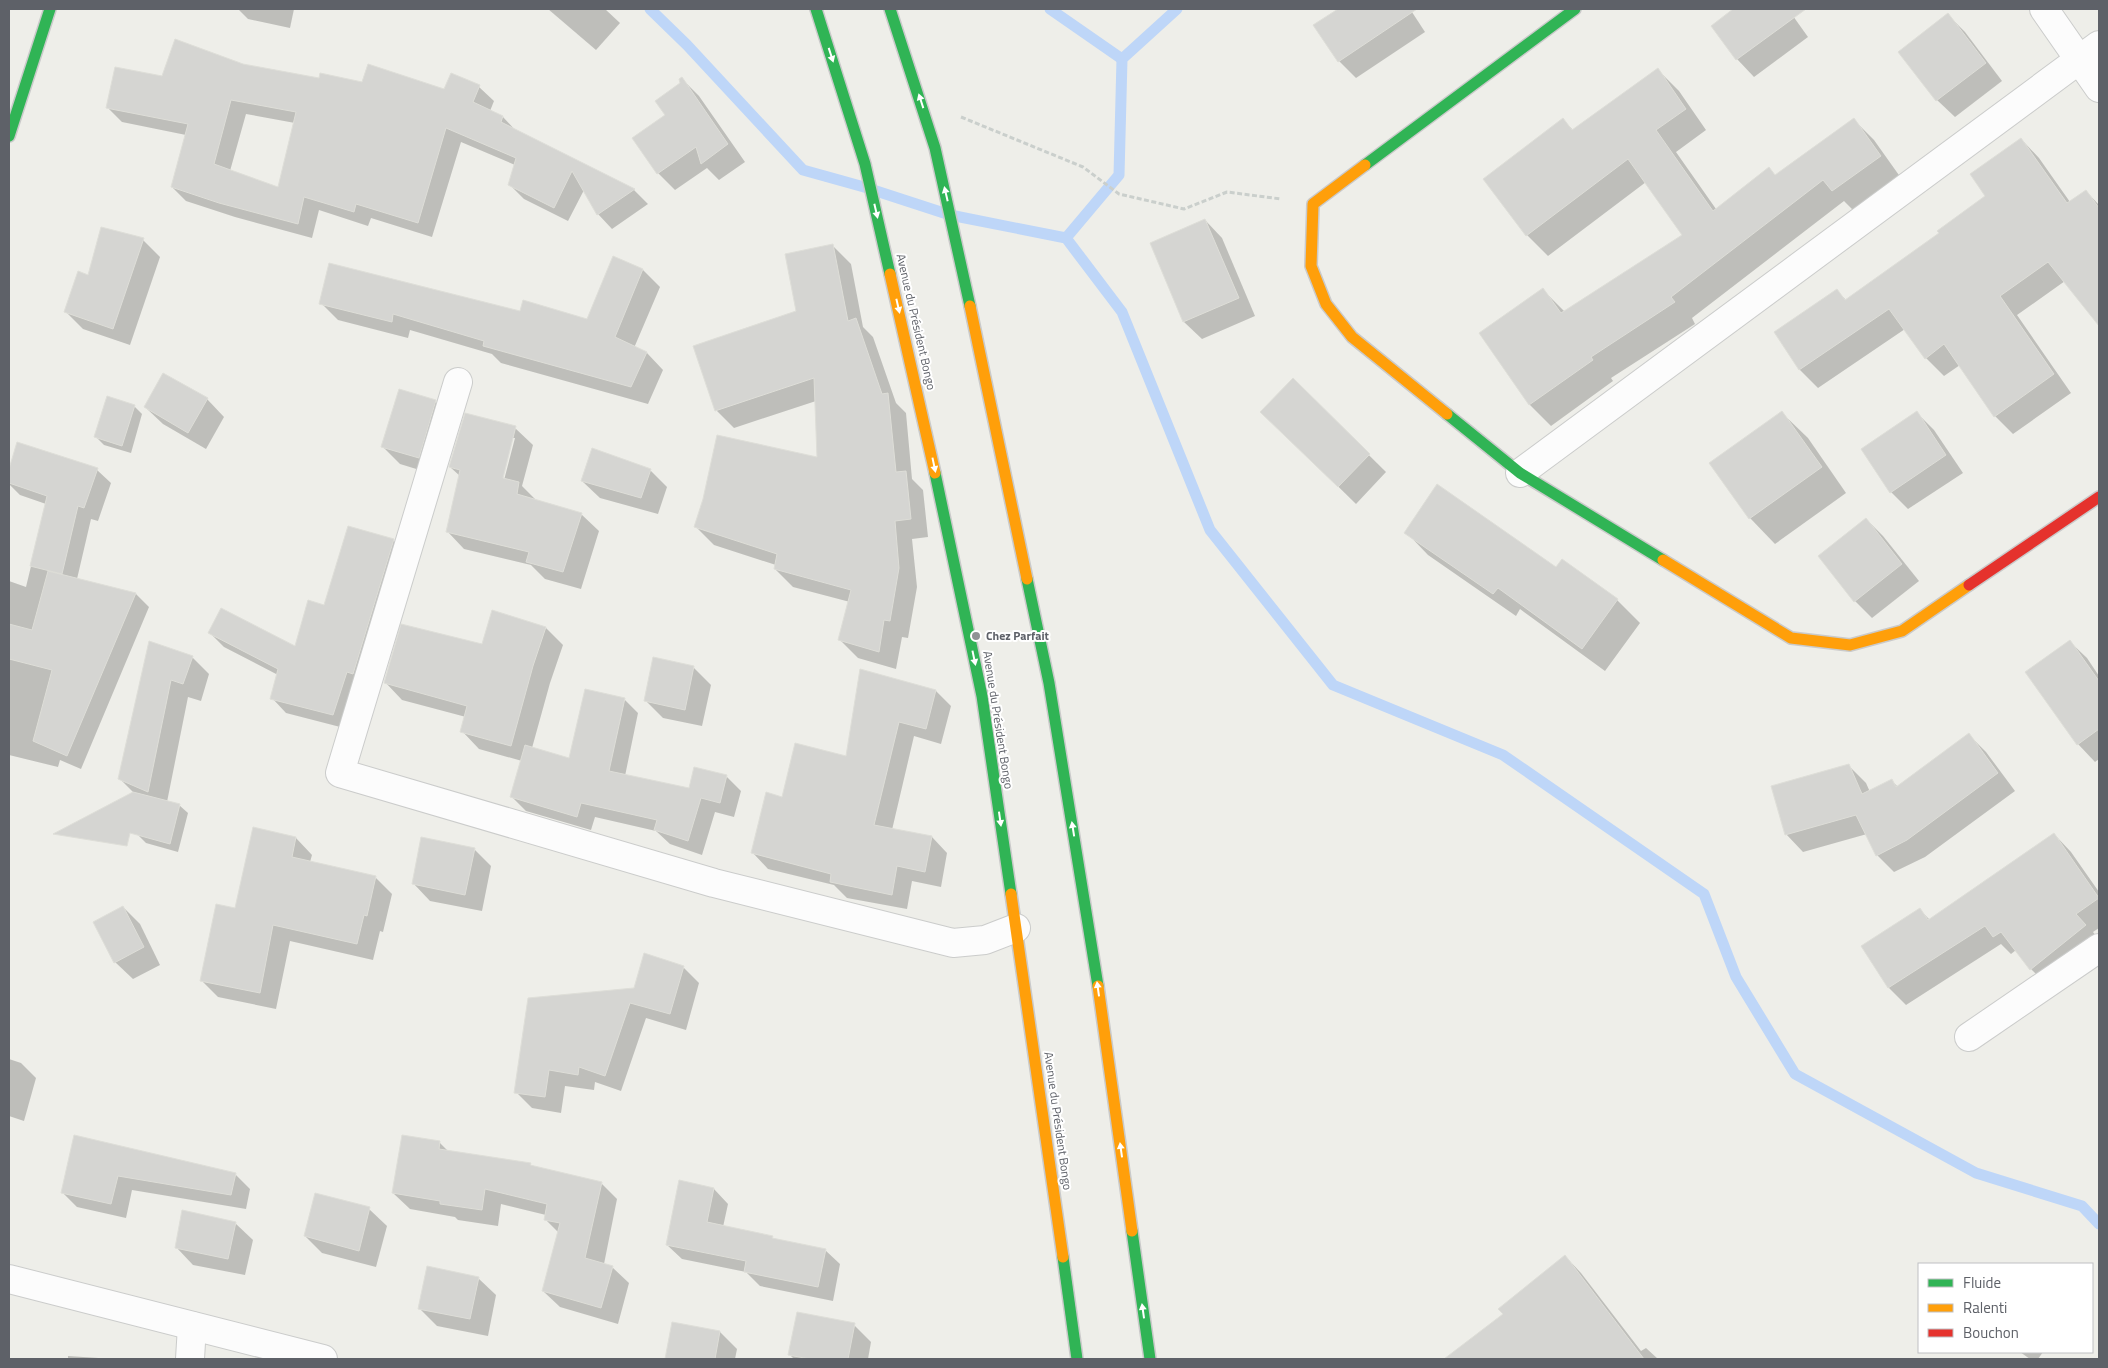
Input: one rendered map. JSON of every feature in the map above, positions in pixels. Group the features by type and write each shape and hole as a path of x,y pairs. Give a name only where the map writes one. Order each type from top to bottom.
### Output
{"street":[{"path":"9,136 50,9"},
{"name":"Avenue du Président Bongo","path":"816,9 865,164 923,415 982,696 1077,1359"},
{"path":"890,9 935,148 1049,683 1098,983 1150,1359"},
{"path":"1575,9 1313,204 1310,266 1326,304 1352,337 1520,473 1790,638 1850,645 1902,631 2099,497"},
{"path":"2044,9 2089,52 2099,88"},
{"path":"1520,473 2089,52"},
{"path":"458,382 340,773 714,883 954,943 985,940 1016,928"},
{"path":"1969,1037 2099,948"},
{"path":"9,1279 323,1359"},
{"path":"190,1359 192,1326"}],"path":[{"path":"921,101 1083,167 1119,194 1184,209 1227,192 1313,204"}],"building":[{"path":"1338,9 1417,9 1338,62 1313,25"},
{"path":"1733,9 1806,9 1736,60 1711,26"},
{"path":"1948,13 1986,63 1936,101 1898,52"},
{"path":"175,39 243,64 319,78 320,73 362,82 368,64 444,89 451,73 480,85 473,102 503,116 501,122 635,189 597,215 572,171 554,208 508,185 516,158 446,128 418,223 356,204 354,212 304,197 298,224 219,203 171,187 188,124 106,108 115,67 162,76","holes":["231,100 296,112 278,187 214,164"]},
{"path":"1658,68 1686,109 1656,130 1713,211 1769,167 1775,175 1854,118 1881,156 1832,191 1823,180 1671,297 1675,302 1591,357 1593,360 1529,405 1479,333 1543,288 1561,313 1682,235 1628,159 1526,236 1483,179 1563,118 1572,130"},
{"path":"682,77 728,144 701,164 696,147 657,174 632,138 665,115 655,101 680,83 679,79"},
{"path":"2021,138 2067,203 2086,190 2099,208 2099,326 2048,262 2000,296 2054,374 1994,417 1944,344 1925,359 1889,309 1799,370 1774,332 1837,289 1845,300 1939,233 1937,231 1985,196 1970,174"},
{"path":"1205,219 1239,298 1183,322 1150,243"},
{"path":"101,227 144,238 113,329 64,312 78,271 88,275"},
{"path":"833,244 848,321 856,318 882,394 888,393 896,472 906,471 911,519 895,521 899,568 890,621 884,620 879,652 838,640 851,590 774,569 777,554 694,527 703,499 717,435 817,457 814,378 715,411 693,346 796,311 785,254"},
{"path":"613,256 643,269 615,337 647,352 631,387 483,346 484,341 393,314 392,322 319,304 329,263 520,311 523,300 587,319"},
{"path":"163,373 208,398 188,433 144,407"},
{"path":"1293,378 1370,454 1338,487 1260,412"},
{"path":"399,389 436,400 419,458 381,447"},
{"path":"107,396 135,405 122,446 94,437"},
{"path":"1782,411 1822,467 1749,519 1709,463"},
{"path":"1917,411 1946,455 1890,493 1861,449"},
{"path":"465,413 516,426 503,478 519,482 517,494 582,513 563,572 526,562 529,552 446,532 460,470 449,467"},
{"path":"17,442 98,468 84,508 78,506 62,574 30,566 47,496 9,483 9,469"},
{"path":"592,448 651,469 641,498 581,481"},
{"path":"1437,484 1556,567 1562,559 1618,599 1582,649 1498,588 1493,594 1404,533"},
{"path":"1866,518 1902,564 1854,602 1818,556"},
{"path":"348,526 394,539 353,674 347,672 333,715 270,699 278,669 208,633 221,608 295,646 308,600 324,605"},
{"path":"48,571 136,593 67,756 33,741 52,670 9,659 9,624 32,630"},
{"path":"492,610 546,627 511,746 460,732 467,706 384,683 401,624 482,644"},
{"path":"2070,640 2099,681 2099,729 2077,745 2025,672"},
{"path":"149,641 193,656 183,684 171,680 148,792 118,779"},
{"path":"653,657 694,666 685,710 644,701"},
{"path":"860,669 936,690 926,729 899,722 874,825 932,836 925,872 897,866 892,895 830,882 831,874 751,853 766,792 782,797 795,743 846,756"},
{"path":"585,689 625,698 609,771 689,788 694,767 727,775 720,803 701,798 688,841 654,830 657,820 581,803 577,817 510,797 525,745 569,758"},
{"path":"1969,733 1998,773 1907,840 1876,856 1856,815 1785,835 1771,786 1849,764 1862,794 1892,779 1896,787"},
{"path":"133,792 180,804 170,844 130,833 127,846 53,834"},
{"path":"253,827 296,837 292,857 376,876 367,916 364,915 357,944 273,925 260,993 200,981 216,904 235,908"},
{"path":"2054,833 2099,898 2076,914 2086,925 2030,970 2001,932 1993,937 1985,926 1888,988 1861,946 1920,908 1928,920"},
{"path":"421,837 475,848 465,895 412,884"},
{"path":"123,906 144,947 114,963 93,922"},
{"path":"644,953 684,966 670,1014 630,1003 605,1076 579,1067 578,1075 549,1070 545,1097 514,1093 528,998 634,988"},
{"path":"74,1135 236,1173 231,1195 118,1176 111,1204 61,1193"},
{"path":"402,1135 440,1141 439,1149 531,1163 530,1165 602,1182 585,1258 613,1266 601,1308 542,1291 560,1223 544,1220 547,1204 485,1189 482,1210 440,1204 440,1201 392,1193"},
{"path":"679,1180 714,1188 707,1222 826,1249 818,1287 744,1272 746,1261 666,1245"},
{"path":"315,1193 370,1207 359,1251 304,1236"},
{"path":"182,1210 236,1222 228,1259 175,1248"},
{"path":"1565,1255 1644,1359 1444,1359 1503,1314 1498,1309"},
{"path":"427,1266 479,1277 470,1319 418,1309"},
{"path":"797,1312 855,1323 848,1359 810,1359 788,1355"},
{"path":"672,1322 720,1331 715,1359 665,1359"}],"waterway":[{"path":"650,9 687,45 803,170 864,187 950,215 1066,238 1122,312 1210,530 1333,685 1503,755 1704,894 1736,977 1795,1074 1976,1173 2082,1206 2099,1224"},
{"path":"1050,9 1122,59"},
{"path":"1066,238 1119,175 1122,59 1177,9"}],"traffic: fast":[{"path":"9,136 50,9"},
{"path":"816,9 865,164 890,274"},
{"path":"890,9 935,148 970,306"},
{"path":"1365,165 1575,9"},
{"path":"1447,414 1520,473 1663,560"},
{"path":"935,473 982,696 1011,894"},
{"path":"1027,579 1049,683 1098,986"},
{"path":"1132,1231 1150,1359"},
{"path":"1063,1257 1077,1359"}],"traffic: slow":[{"path":"1365,165 1313,204 1311,266 1326,304 1352,337 1447,414"},
{"path":"890,274 935,473"},
{"path":"970,306 1027,579"},
{"path":"1663,560 1791,638 1850,645 1902,631 1969,585"},
{"path":"1011,894 1063,1257"},
{"path":"1098,986 1132,1231"}],"traffic: jam":[{"path":"1969,585 2099,497"}],"place":[{"name":"Chez Parfait","path":"976,636"}]}
